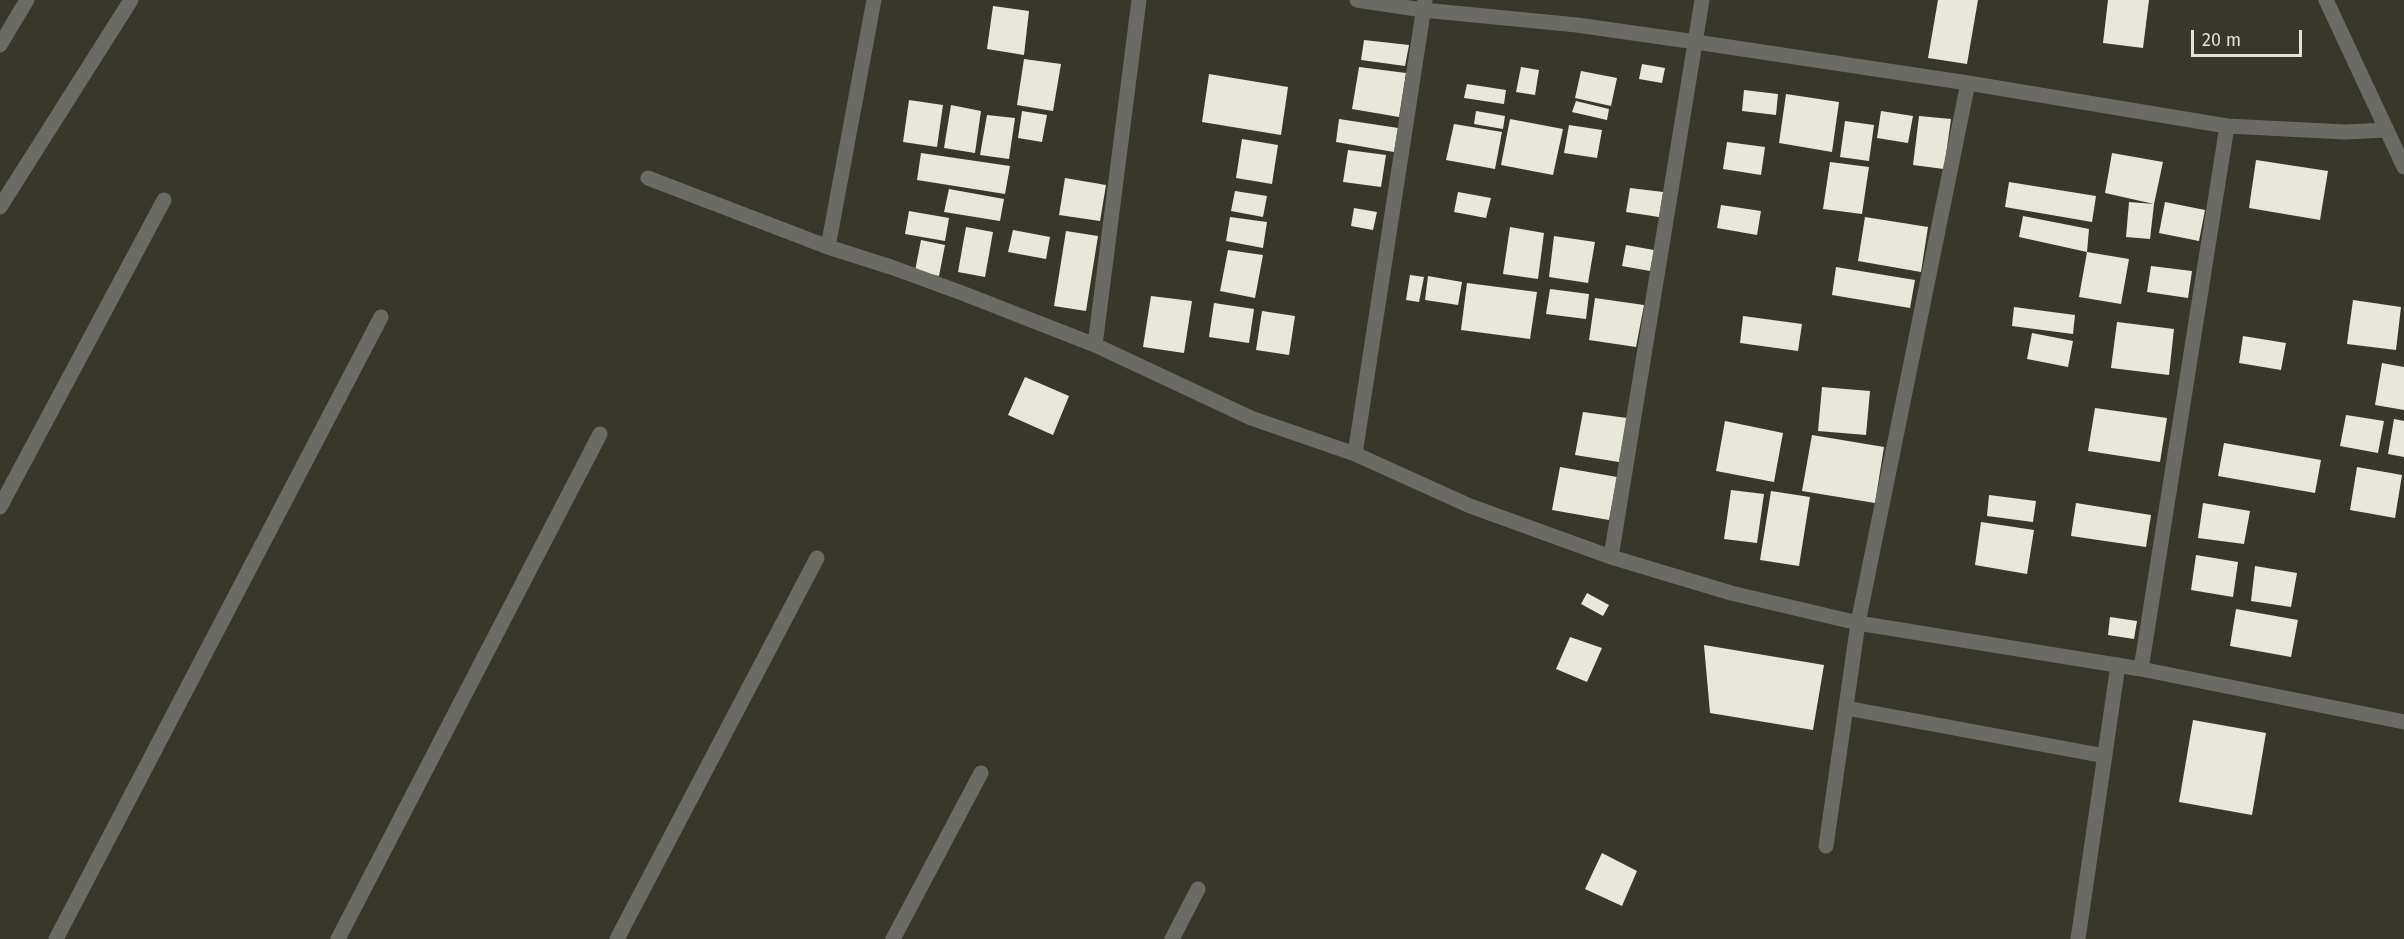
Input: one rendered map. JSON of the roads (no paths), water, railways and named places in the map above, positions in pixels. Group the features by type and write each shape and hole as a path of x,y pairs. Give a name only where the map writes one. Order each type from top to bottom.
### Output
{"street":[{"path":"0,45 27,0"},
{"path":"0,207 130,0"},
{"path":"828,247 874,0"},
{"path":"1095,345 1139,0"},
{"path":"1357,0 1424,5 1696,42 1968,83 2227,126 2345,132 2386,129"},
{"path":"1611,557 1702,0"},
{"path":"2326,0 2404,167"},
{"path":"1355,454 1424,5"},
{"path":"1826,846 1857,623 1968,83"},
{"path":"2141,669 2227,126"},
{"path":"648,178 1095,345 1251,418 1355,454 1470,506 1611,557 1731,593 1857,623 2141,669 2404,720"},
{"path":"0,507 164,200"},
{"path":"56,939 381,317"},
{"path":"338,939 600,434"},
{"path":"617,939 817,558"},
{"path":"2078,939 2118,665"},
{"path":"1846,708 2105,756"},
{"path":"894,939 981,773"},
{"path":"1172,939 1198,889"}]}
